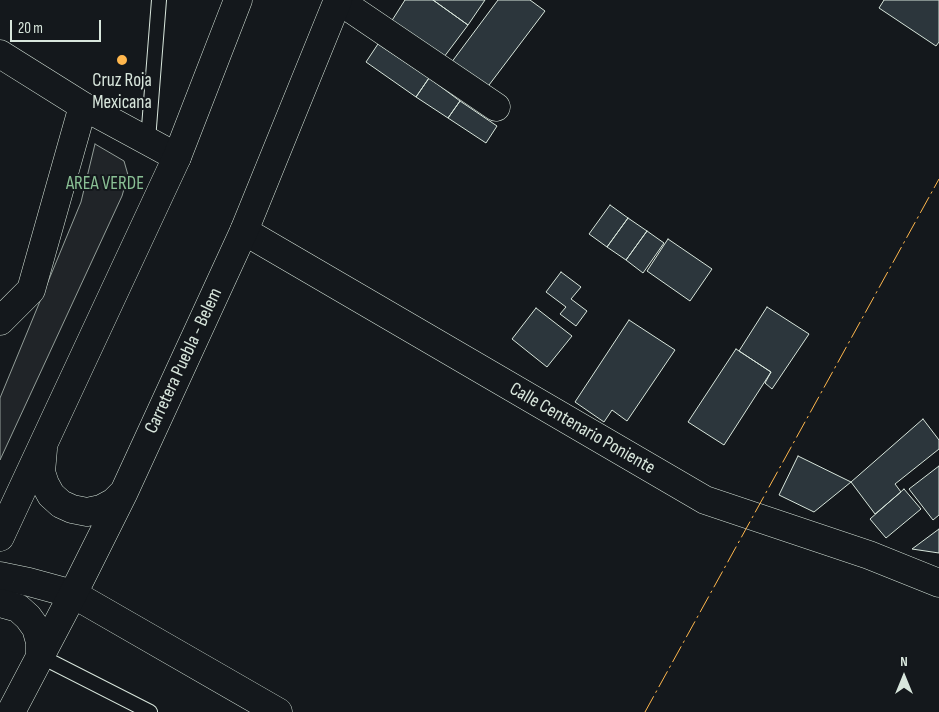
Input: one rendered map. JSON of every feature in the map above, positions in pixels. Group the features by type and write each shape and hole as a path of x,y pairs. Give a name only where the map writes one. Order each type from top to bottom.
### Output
{"street":[{"path":"0,537 177,157 238,0"},
{"path":"338,0 375,10 496,107"},
{"name":"Carretera Puebla - Belem","path":"11,712 124,492 244,231 338,0"},
{"path":"0,54 83,106 177,157"},
{"path":"0,321 31,290 83,106"},
{"name":"Calle Centenario Poniente","path":"244,231 705,500 869,555 939,583"},
{"path":"44,445 40,458 41,472 51,496 61,504 72,510 86,512 101,510 114,502 124,492"},
{"path":"0,576 73,594 278,712"},
{"path":"0,602 18,608 28,617 36,628 40,642 40,656"}],"lane":[{"path":"148,140 159,0"},
{"path":"40,656 150,712"}],"green space":[{"name":"AREA VERDE","path":"95,144 124,161 128,175 122,196 0,460 0,398 81,202"}],"building":[{"path":"405,0 433,0 468,25 444,57 391,22"},
{"path":"433,0 485,0 468,25"},
{"path":"498,0 530,0 545,11 486,89 451,63"},
{"path":"884,0 939,0 939,42 936,46 879,8"},
{"path":"378,44 429,78 416,97 366,62"},
{"path":"429,78 460,101 448,118 416,97"},
{"path":"460,101 497,126 486,143 448,118"},
{"path":"610,205 628,218 607,247 589,234"},
{"path":"628,218 647,231 626,260 607,247"},
{"path":"647,231 664,243 643,273 626,260"},
{"path":"668,239 712,269 690,301 647,271"},
{"path":"561,272 581,287 571,299 587,311 576,326 560,314 566,307 546,292"},
{"path":"767,307 809,334 772,389 765,383 771,372 739,351"},
{"path":"536,308 572,336 547,367 512,339"},
{"path":"629,320 675,350 627,421 612,410 604,422 575,402"},
{"path":"736,349 771,372 724,445 688,422"},
{"path":"923,419 939,440 939,449 895,484 901,492 875,514 851,482"},
{"path":"798,456 851,482 814,512 779,495"},
{"path":"939,466 939,515 933,520 909,489"},
{"path":"904,489 921,509 886,538 870,519"},
{"path":"939,529 939,553 912,549"}],"power":[{"path":"645,712 939,179"}],"place":[{"name":"Cruz Roja Mexicana","path":"122,60"}]}
